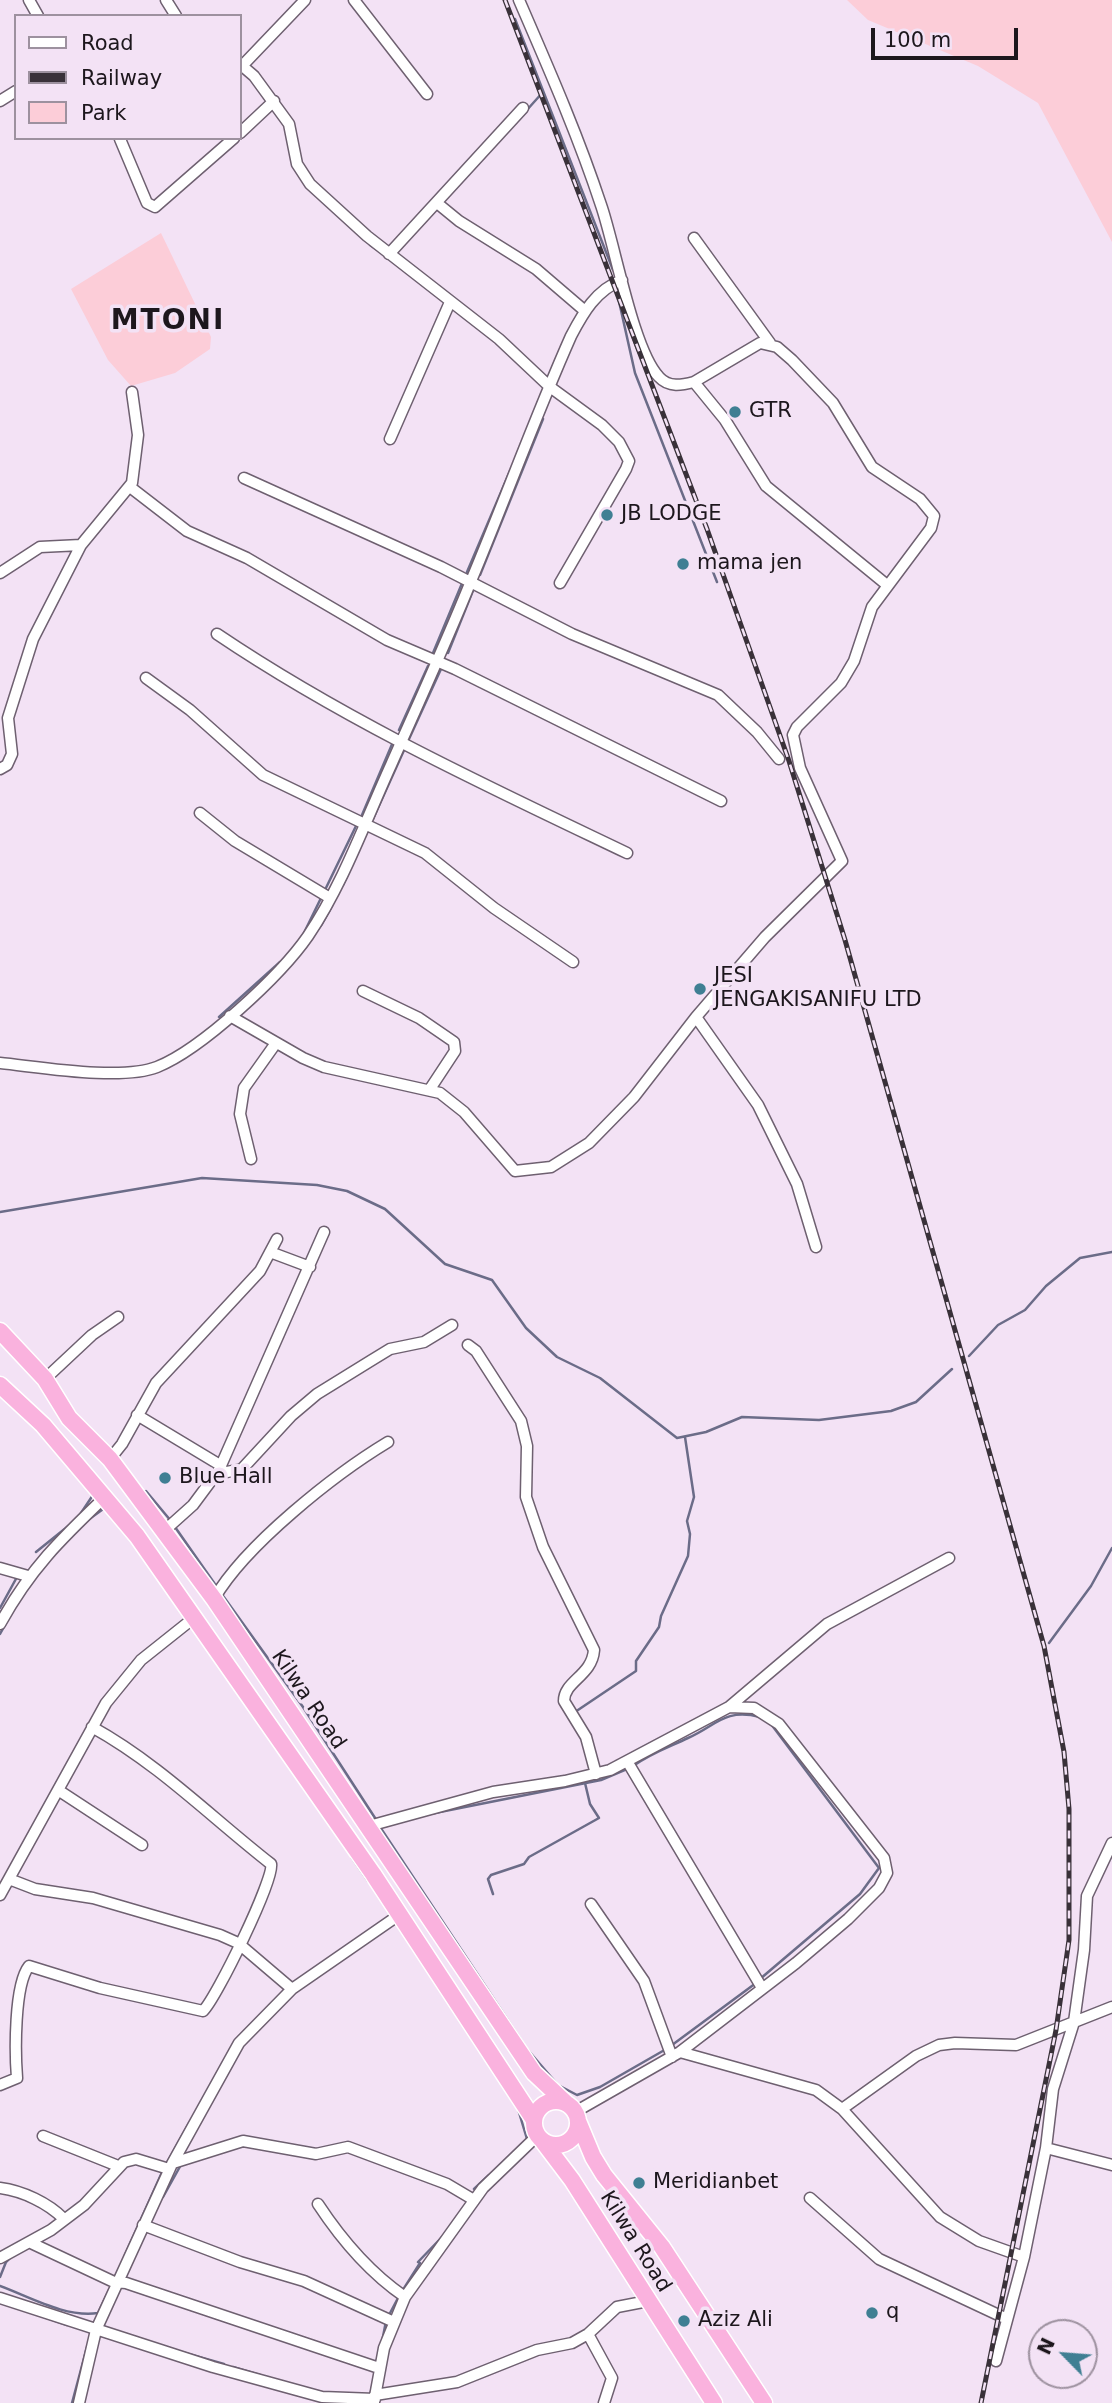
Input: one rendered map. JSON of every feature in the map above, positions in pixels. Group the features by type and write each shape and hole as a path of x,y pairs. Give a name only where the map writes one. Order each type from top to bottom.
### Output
{"highway":[{"name":"Kilwa Road","path":"0,1331 45,1378 69,1418 110,1459 214,1599 534,2073 573,2112 604,2175 655,2238 764,2403"},
{"name":"Kilwa Road","path":"0,1385 43,1425 105,1497 195,1616 498,2060 538,2132 572,2180 714,2403"},
{"path":"546,2103 573,2112 574,2135 567,2141 555,2145 538,2132 546,2103"}],"street":[{"path":"242,64 306,0"},
{"path":"354,0 427,94"},
{"path":"519,0 601,205 641,342 653,370 660,379 674,385 694,382 753,346 770,343"},
{"path":"242,66 274,101 292,130 297,164 310,184 389,254 518,355 550,387 602,425 618,442 629,461 605,508 560,583"},
{"path":"242,131 274,101"},
{"path":"389,254 523,108"},
{"path":"121,140 127,163 144,196 155,207 167,200 232,140"},
{"path":"437,203 459,221 536,269 585,312"},
{"path":"230,1016 303,1058 340,1071 430,1089 448,1098 464,1112 515,1171 551,1167 589,1143 634,1097 695,1017 794,906 841,862 795,755 793,735 797,727 841,683 853,661 872,607 931,528 932,512 920,499 872,467 833,403 782,351 770,343 694,238"},
{"path":"0,1063 77,1071 138,1072 170,1061 230,1016 294,955 330,898 365,823 471,582 550,387 585,312 603,290 622,280"},
{"path":"390,439 450,302"},
{"path":"694,382 725,420 766,486 887,585"},
{"path":"0,769 7,765 12,754 7,723 20,673 50,600 80,545 131,487 138,435 132,392"},
{"path":"244,478 471,582 572,634 718,695 757,732 779,760"},
{"path":"131,487 187,530 247,558 387,640 721,802"},
{"path":"0,573 40,547 80,545"},
{"path":"217,634 260,664 400,744 627,853"},
{"path":"146,678 190,710 263,775 425,853 494,908 573,962"},
{"path":"200,813 235,841 330,898"},
{"path":"363,991 419,1018 454,1042 455,1051 430,1089"},
{"path":"695,1017 758,1105 797,1184 816,1247"},
{"path":"251,1159 240,1114 244,1088 276,1044"},
{"path":"164,1531 193,1506 220,1467 324,1232"},
{"path":"110,1459 166,1371 253,1279 277,1238"},
{"path":"270,1252 310,1267"},
{"path":"45,1378 92,1335 118,1317"},
{"path":"136,1415 227,1472 242,1469 291,1416 317,1394 390,1349 424,1342 452,1325"},
{"path":"468,1345 476,1351 521,1420 527,1446 526,1497 543,1547 594,1650 589,1669 568,1689 564,1701 586,1737 596,1774"},
{"path":"214,1599 239,1568 302,1505 350,1465 388,1442"},
{"path":"0,1624 28,1576 54,1546 105,1497"},
{"path":"369,1826 493,1792 596,1774 627,1761 729,1707 827,1624 949,1558"},
{"path":"0,1568 28,1576"},
{"path":"0,1895 92,1727 133,1669 195,1616"},
{"path":"573,2112 676,2055 848,1919 885,1879 887,1866 779,1724 754,1708 729,1707"},
{"path":"0,2085 17,2078 16,2044 20,2000 23,1978 29,1966 100,1988 203,2011 264,1898 272,1875 271,1864 243,1844 213,1813 134,1751 92,1727"},
{"path":"627,1761 762,1988"},
{"path":"58,1790 142,1845"},
{"path":"996,2361 1024,2257 1046,2148 1053,2089 1073,2022 1084,1950 1087,1896 1112,1843"},
{"path":"9,1879 35,1889 93,1898 194,1927 238,1943 292,1989"},
{"path":"591,1904 644,1981 676,2055"},
{"path":"79,2403 96,2330 170,2167 239,2043 292,1989 399,1915"},
{"path":"842,2109 916,2056 939,2045 1013,2042 1016,2045 1112,2007"},
{"path":"676,2055 799,2083 816,2090 842,2109 940,2217 979,2241 1024,2257"},
{"path":"375,2399 379,2368 405,2297 474,2200 538,2132"},
{"path":"43,2136 118,2166"},
{"path":"0,2258 84,2205 118,2166 136,2159 170,2167 187,2156 243,2141 316,2154 348,2147 447,2184 474,2200"},
{"path":"1046,2148 1112,2165"},
{"path":"0,2188 54,2209 64,2219"},
{"path":"810,2198 878,2259 1007,2319"},
{"path":"318,2204 336,2231 361,2258 405,2297"},
{"path":"143,2225 240,2262 304,2281 394,2322"},
{"path":"29,2242 69,2264 379,2368"},
{"path":"0,2298 321,2400 375,2399 457,2382 537,2350 572,2343 589,2334 617,2307 648,2301"},
{"path":"589,2334 612,2378 604,2403"}],"green space":[{"path":"847,0 1112,0 1112,242 1038,103 978,66 868,20"},
{"path":"161,233 211,337 210,349 175,373 131,386 108,360 71,289"}],"waterway":[{"path":"515,19 613,270"},
{"path":"518,120 543,92"},
{"path":"370,245 389,258"},
{"path":"616,288 635,373 717,582"},
{"path":"480,575 543,419"},
{"path":"467,572 510,471"},
{"path":"433,653 463,581"},
{"path":"448,653 474,588"},
{"path":"399,730 428,666"},
{"path":"409,739 441,669"},
{"path":"362,815 393,742"},
{"path":"373,819 405,748"},
{"path":"324,892 356,826"},
{"path":"343,885 359,849"},
{"path":"301,939 321,898"},
{"path":"292,963 322,924 332,906"},
{"path":"219,1017 280,962"},
{"path":"0,1212 202,1178 317,1185 347,1191 385,1209 445,1264 492,1280 526,1328 557,1357 600,1378 677,1438 706,1432 742,1417 819,1420 891,1411 916,1402 952,1369"},
{"path":"969,1356 998,1325 1025,1310 1046,1286 1080,1258 1112,1252"},
{"path":"575,1712 636,1671 636,1661 659,1627 661,1616 688,1556 690,1534 687,1521 694,1497 685,1437"},
{"path":"146,1491 171,1521"},
{"path":"81,1513 93,1495"},
{"path":"88,1520 106,1507"},
{"path":"36,1552 72,1523"},
{"path":"175,1527 217,1587"},
{"path":"1049,1643 1091,1586 1112,1548"},
{"path":"0,1608 17,1577"},
{"path":"221,1593 303,1707 377,1821"},
{"path":"0,1634 5,1625"},
{"path":"633,1766 721,1720 738,1715 760,1717"},
{"path":"760,1979 860,1894 879,1868 771,1724"},
{"path":"430,1814 601,1780 627,1769"},
{"path":"493,1894 488,1879 491,1875 524,1864 529,1857 599,1818 590,1804 585,1783"},
{"path":"380,1827 527,2049 558,2085 577,2095 600,2087 668,2048 756,1983"},
{"path":"352,1858 368,1881"},
{"path":"518,2109 527,2139 525,2142"},
{"path":"125,2255 163,2170 189,2123"},
{"path":"163,2197 182,2163"},
{"path":"474,2189 489,2175"},
{"path":"418,2262 442,2237"},
{"path":"0,2277 6,2262 12,2256"},
{"path":"401,2293 420,2263"},
{"path":"0,2286 48,2306 86,2314 98,2313 109,2290"},
{"path":"389,2315 398,2298"},
{"path":"27,2311 67,2325"},
{"path":"382,2342 386,2321"},
{"path":"72,2403 87,2347"},
{"path":"178,2351 224,2364"},
{"path":"233,2367 260,2375"},
{"path":"370,2396 374,2378"}],"railway":[{"path":"505,0 707,529 789,761 845,940 1044,1646 1064,1752 1069,1809 1069,1940 1056,2030 981,2403"}],"place":[{"name":"GTR","path":"735,412"},
{"name":"JB LODGE","path":"607,515"},
{"name":"mama jen","path":"683,564"},
{"name":"JESI JENGAKISANIFU LTD","path":"700,989"},
{"name":"Blue Hall","path":"165,1478"},
{"name":"Meridianbet","path":"639,2183"},
{"name":"q","path":"872,2313"},
{"name":"Aziz Ali","path":"684,2321"}],"district":[{"name":"MTONI","path":"168,322"}]}
